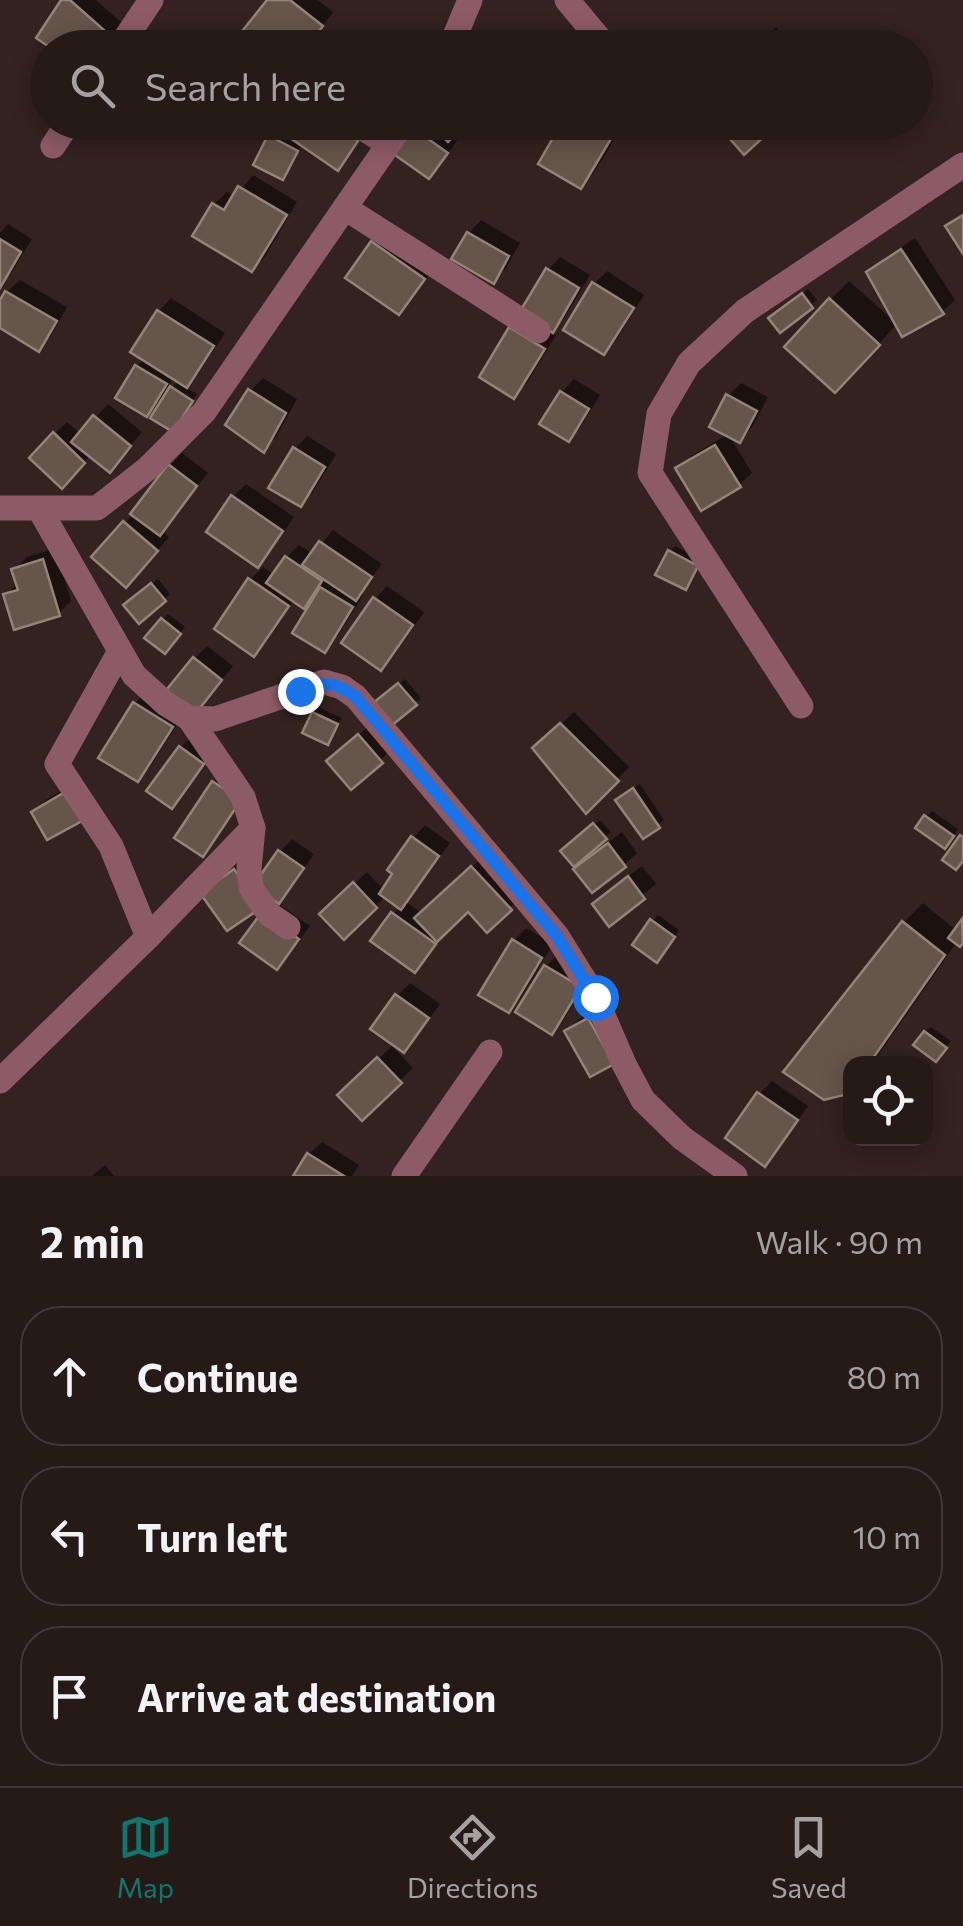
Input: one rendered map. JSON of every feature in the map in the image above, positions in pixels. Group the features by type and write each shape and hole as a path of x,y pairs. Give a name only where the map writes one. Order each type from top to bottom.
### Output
{"street":[{"path":"132,30 152,0"},
{"path":"458,30 470,0"},
{"path":"567,0 592,30"},
{"path":"54,146 58,140"},
{"path":"382,140 388,144"},
{"path":"0,508 97,508 147,468 204,412 391,140"},
{"path":"801,706 650,473 660,414 689,363 745,311 963,165"},
{"path":"345,208 538,331"},
{"path":"40,510 134,674 166,704 190,718 243,797 254,828 251,888 269,914 288,926"},
{"path":"120,651 57,764 110,846 148,937"},
{"path":"190,718 215,719 324,682 342,686 356,697 557,936 595,997 643,1100 682,1138 734,1176"},
{"path":"0,1081 254,828"},
{"path":"404,1176 490,1052"}],"building":[{"path":"61,0 70,0 104,30 41,30"},
{"path":"267,0 290,0 323,26 320,30 243,30"},
{"path":"266,140 277,140 298,151 283,180 253,165"},
{"path":"293,140 357,140 338,171"},
{"path":"401,140 430,140 448,153 429,179 392,153"},
{"path":"552,140 610,140 581,189 538,164"},
{"path":"731,140 760,140 744,155"},
{"path":"238,186 287,215 252,272 192,236 212,203 224,210"},
{"path":"963,215 963,254 945,226"},
{"path":"467,232 509,256 494,284 451,259"},
{"path":"0,239 21,252 0,288"},
{"path":"371,241 425,279 399,315 345,278"},
{"path":"901,249 944,314 902,337 866,272"},
{"path":"546,268 579,288 553,333 519,313"},
{"path":"592,282 634,308 604,355 563,330"},
{"path":"5,291 57,321 39,352 0,328 0,300"},
{"path":"802,293 813,308 780,333 768,318"},
{"path":"829,298 880,345 835,393 784,347"},
{"path":"157,310 214,346 187,388 130,352"},
{"path":"509,327 545,349 514,399 479,377"},
{"path":"135,365 167,384 147,417 115,398"},
{"path":"170,386 193,401 173,432 150,418"},
{"path":"248,389 286,413 264,453 225,425"},
{"path":"560,391 589,409 569,442 539,424"},
{"path":"726,394 757,411 740,443 709,427"},
{"path":"93,415 131,446 110,473 71,442"},
{"path":"53,432 85,463 62,489 29,458"},
{"path":"715,445 741,487 701,511 675,468"},
{"path":"293,447 325,467 301,507 268,488"},
{"path":"168,464 197,486 160,536 130,514"},
{"path":"231,495 283,531 258,568 206,532"},
{"path":"123,521 158,551 126,588 91,557"},
{"path":"319,541 372,577 356,601 302,565"},
{"path":"668,550 698,566 686,590 655,575"},
{"path":"285,556 322,581 304,609 266,583"},
{"path":"43,559 60,616 14,630 3,594 18,590 11,569"},
{"path":"248,578 289,606 254,657 214,629"},
{"path":"151,583 166,601 139,624 123,605"},
{"path":"320,587 353,607 325,653 292,633"},
{"path":"373,597 413,625 381,671 341,643"},
{"path":"161,618 181,634 165,654 144,638"},
{"path":"193,657 222,680 193,717 163,694"},
{"path":"398,683 417,705 391,726 373,703"},
{"path":"133,702 173,727 138,782 98,758"},
{"path":"312,712 338,724 328,745 302,733"},
{"path":"560,723 619,781 586,814 532,748"},
{"path":"358,734 383,763 351,790 326,761"},
{"path":"179,746 204,764 172,809 146,791"},
{"path":"212,781 241,800 203,857 174,838"},
{"path":"633,788 660,828 643,839 615,800"},
{"path":"65,792 82,821 47,840 31,812"},
{"path":"924,815 954,836 945,849 915,828"},
{"path":"593,823 607,839 574,867 560,851"},
{"path":"960,835 963,861 956,870 942,860"},
{"path":"411,836 439,856 401,910 379,894 392,874 387,870"},
{"path":"608,843 626,867 592,893 573,869"},
{"path":"278,850 304,868 279,904 253,886"},
{"path":"471,866 512,910 487,933 468,912 437,942 414,918"},
{"path":"234,869 261,908 227,931 200,893"},
{"path":"628,876 645,899 609,927 592,904"},
{"path":"353,882 377,908 344,940 319,914"},
{"path":"391,912 436,944 415,973 370,941"},
{"path":"261,913 299,939 277,970 239,943"},
{"path":"650,919 675,937 657,963 632,945"},
{"path":"962,919 963,943 960,947 948,938"},
{"path":"902,921 945,955 875,1056 843,1056 843,1095 824,1100 783,1072"},
{"path":"512,939 542,958 509,1013 478,995"},
{"path":"544,965 581,987 552,1035 515,1012"},
{"path":"395,994 429,1018 404,1053 370,1029"},
{"path":"588,1018 614,1064 590,1077 564,1031"},
{"path":"924,1031 947,1048 936,1062 933,1056 913,1045"},
{"path":"377,1057 402,1083 362,1121 337,1095"},
{"path":"757,1092 798,1120 765,1167 725,1138"},
{"path":"307,1153 344,1176 293,1176"}],"route":[{"path":"300,691 324,682 342,686 356,697 557,936 595,997"}]}
